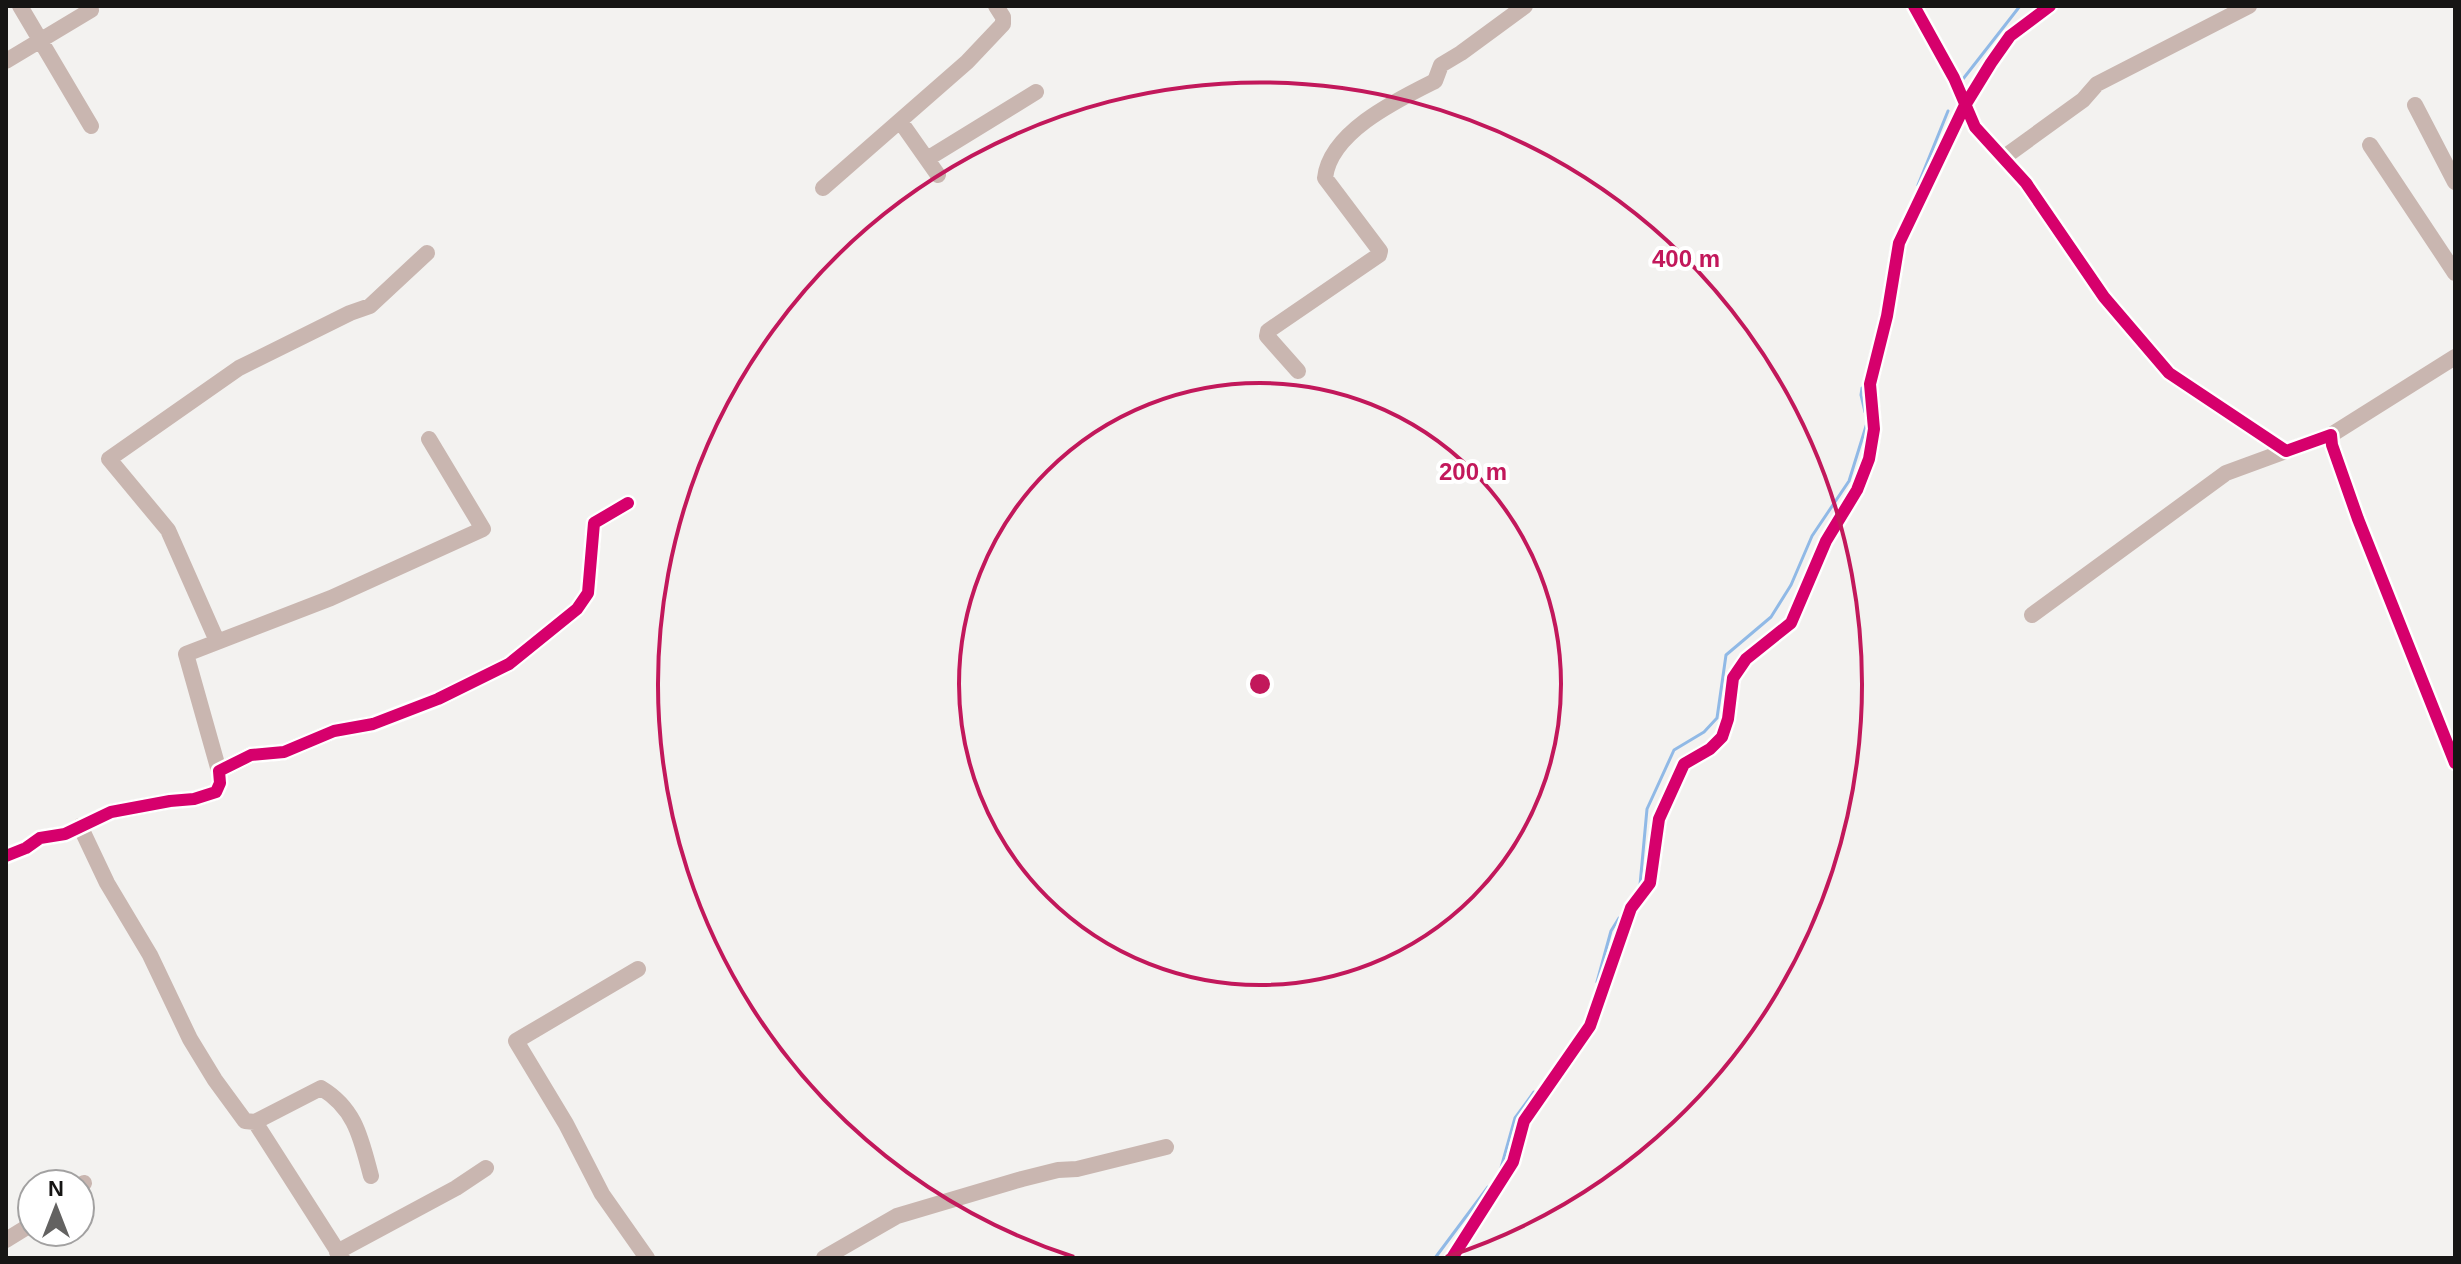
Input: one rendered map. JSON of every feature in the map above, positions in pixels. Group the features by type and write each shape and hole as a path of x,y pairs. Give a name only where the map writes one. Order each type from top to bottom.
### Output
{"street":[{"path":"20,6 91,126"},
{"path":"823,188 967,62 1003,24 1003,17 996,6"},
{"path":"1298,371 1267,336 1268,331 1379,255 1378,246 1325,178 1335,151 1352,130 1435,81 1441,65 1525,6"},
{"path":"1914,6 1954,78 1975,127 2026,183 2104,297 2169,373 2286,451"},
{"path":"1452,1258 1513,1162 1524,1121 1590,1026 1631,908 1650,883 1659,819 1684,764 1710,749 1722,737 1728,719 1733,678 1746,659 1791,623 1826,541 1857,490 1869,459 1874,429 1870,384 1887,316 1899,243 1964,107 2010,36 2050,6"},
{"path":"2003,158 2083,100 2097,84 2249,6"},
{"path":"6,61 91,10"},
{"path":"927,159 1036,92"},
{"path":"2415,105 2455,182"},
{"path":"900,121 938,175"},
{"path":"2370,145 2455,273"},
{"path":"217,641 168,530 109,459 239,368 370,306 427,253"},
{"path":"2032,615 2226,473 2331,435 2455,357"},
{"path":"2331,435 2358,519 2455,763"},
{"path":"6,856 40,838 65,834 111,812 194,799 216,792 220,783 219,771 186,654 331,598 483,529 429,439"},
{"path":"219,771 251,755 284,752 334,731 373,724 438,699 509,664 577,609 588,593 594,523 628,503"},
{"path":"80,826 107,883 150,955 190,1039 245,1121 255,1122 321,1088 333,1096 360,1132 371,1176"},
{"path":"638,969 516,1041 566,1124 602,1194 647,1258"},
{"path":"255,1122 340,1255 486,1168"},
{"path":"824,1258 897,1216 1022,1179 1166,1147"}],"waterway":[{"path":"1963,79 2020,6"},
{"path":"1918,185 1948,111"},
{"path":"1862,388 1865,412"},
{"path":"1640,885 1647,809 1674,750 1704,732 1717,718 1726,655 1771,617 1791,585 1812,536 1849,481 1867,423"},
{"path":"1597,982 1611,931 1619,918"},
{"path":"1501,1168 1515,1118 1534,1092"},
{"path":"1435,1258 1488,1187"}],"cycle path":[{"path":"1914,6 1954,78 1975,127 2026,183 2104,297 2169,373 2286,451 2331,435 2358,519 2455,763"},
{"path":"1452,1258 1513,1162 1524,1121 1590,1026 1631,908 1650,883 1659,819 1684,764 1710,749 1722,737 1728,719 1733,678 1746,659 1791,623 1826,541 1857,490 1869,459 1874,429 1870,384 1887,316 1899,243 1964,107 1991,63 2010,36 2050,6"},
{"path":"6,856 40,838 65,834 111,812 194,799 216,792 220,783 219,771 251,755 284,752 334,731 373,724 438,699 509,664 577,609 588,593 594,523 628,503"}]}
